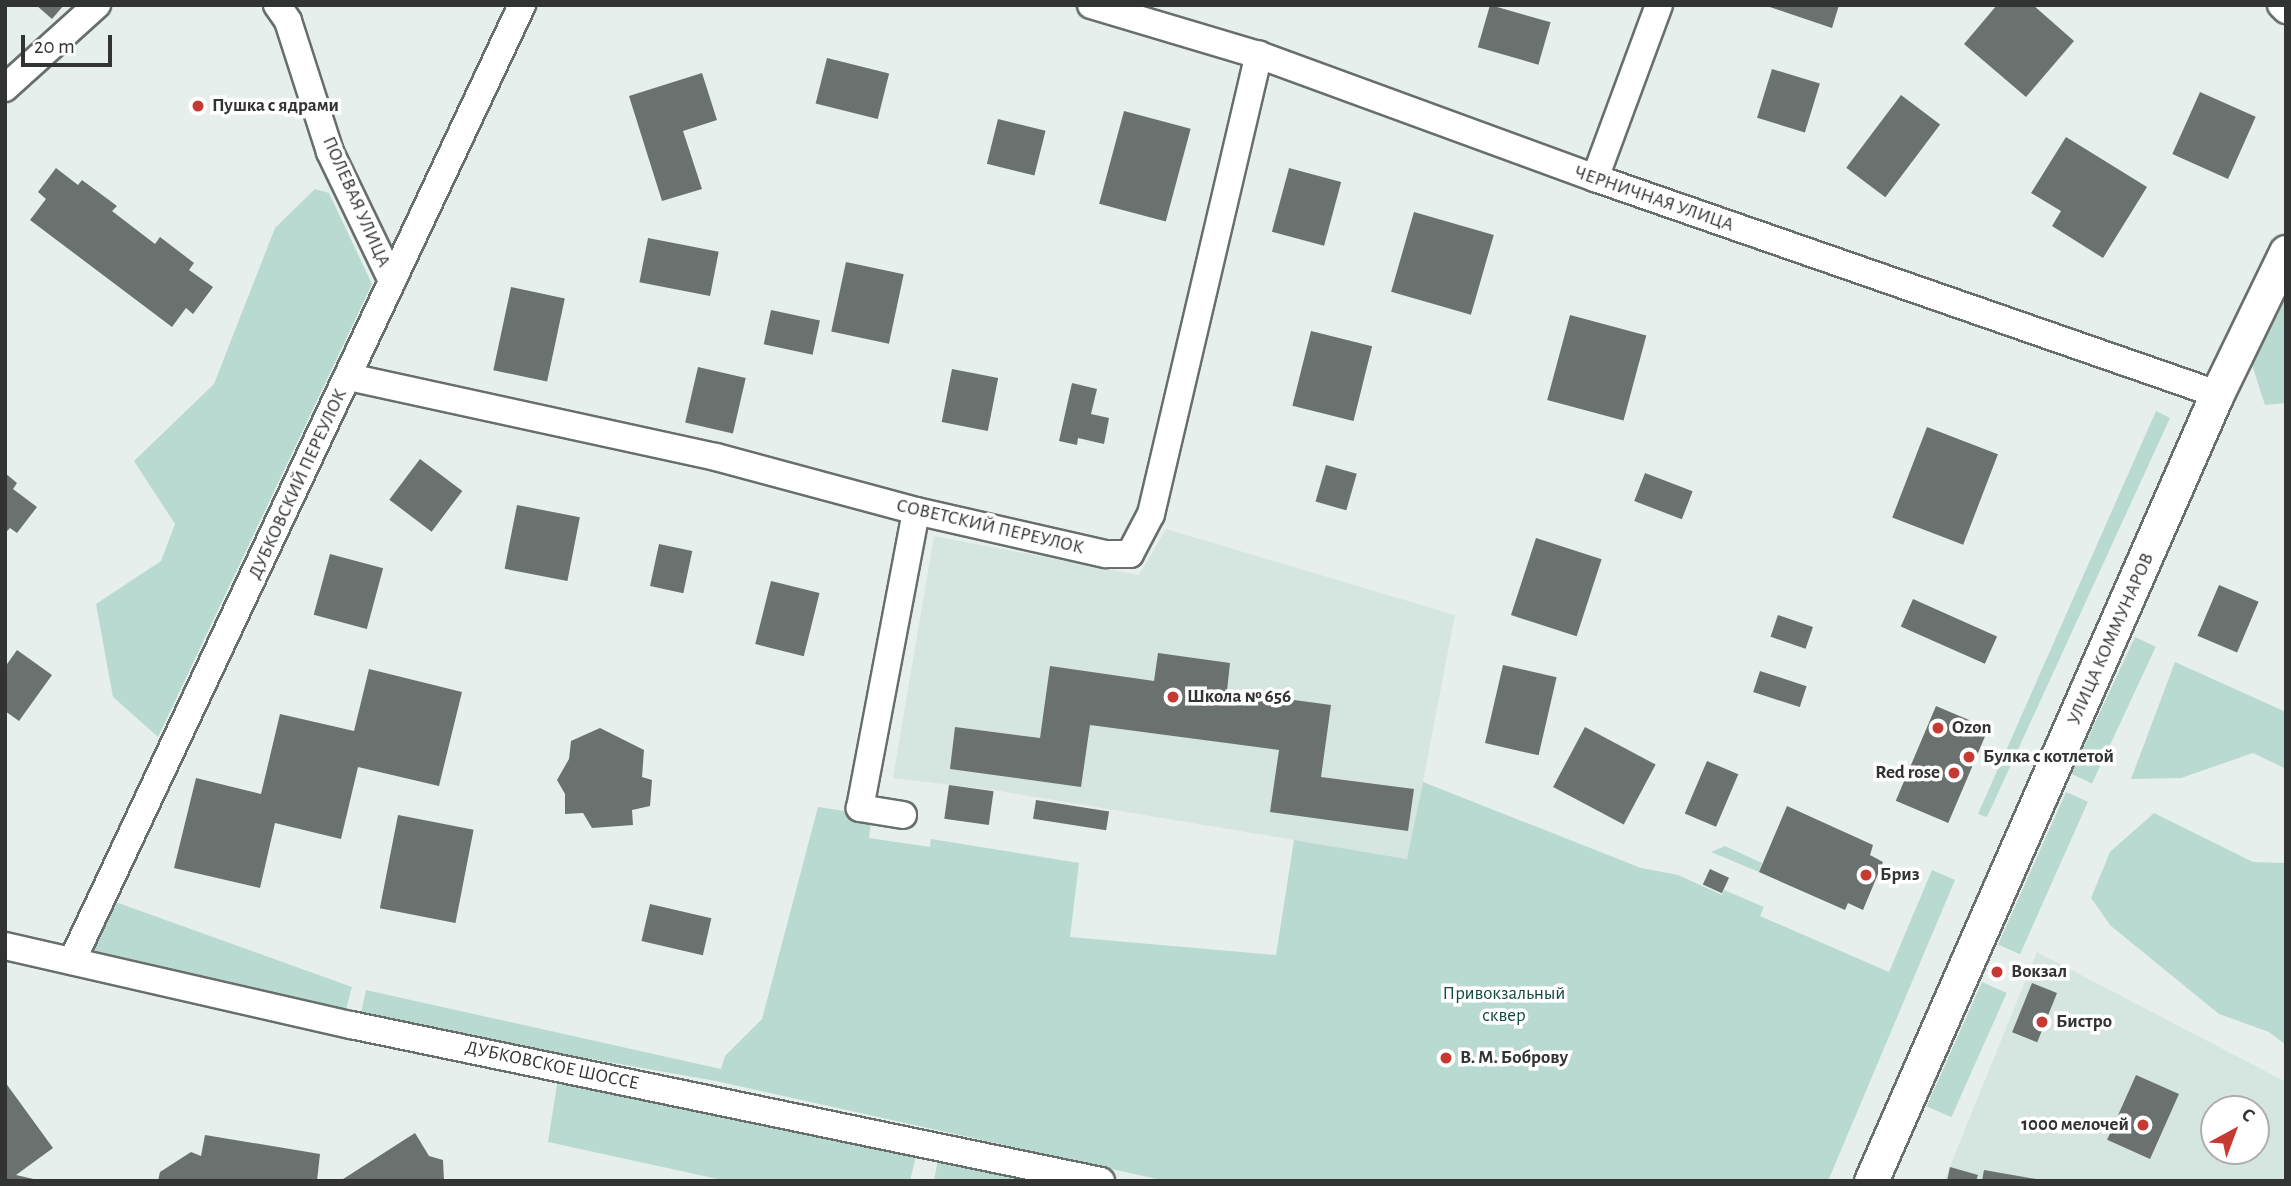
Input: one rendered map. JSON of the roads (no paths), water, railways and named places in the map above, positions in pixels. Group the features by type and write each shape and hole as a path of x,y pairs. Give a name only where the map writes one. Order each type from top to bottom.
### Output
{"street":[{"path":"5,88 97,5"},
{"name":"ПОЛЕВАЯ УЛИЦА","path":"277,5 289,21 330,152 392,281"},
{"name":"ДУБКОВСКИЙ ПЕРЕУЛОК","path":"72,961 522,5"},
{"name":"ЧЕРНИЧНАЯ УЛИЦА","path":"1091,5 1259,55 1595,178 2217,394"},
{"path":"1595,178 1659,5"},
{"path":"2281,5 2286,10"},
{"name":"СОВЕТСКИЙ ПЕРЕУЛОК","path":"349,377 716,457 916,511 1106,554 1130,554 1151,514 1259,55"},
{"name":"УЛИЦА КОММУНАРОВ","path":"1871,1181 2217,394 2286,252"},
{"path":"903,815 860,808 916,511"},
{"name":"ДУБКОВСКОЕ ШОССЕ","path":"5,946 351,1025 1101,1181"}],"place":[{"name":"Пушка с ядрами","path":"198,106"},
{"name":"Школа № 656","path":"1173,697"},
{"name":"Ozon","path":"1938,728"},
{"name":"Булка с котлетой","path":"1969,757"},
{"name":"Red rose","path":"1954,773"},
{"name":"Бриз","path":"1866,875"},
{"name":"Вокзал","path":"1997,972"},
{"name":"Бистро","path":"2042,1022"},
{"name":"В. М. Боброву","path":"1446,1058"},
{"name":"1000 мелочей","path":"2143,1125"}],"park label":[{"name":"Привокзальный сквер","path":"1504,1005"}]}
